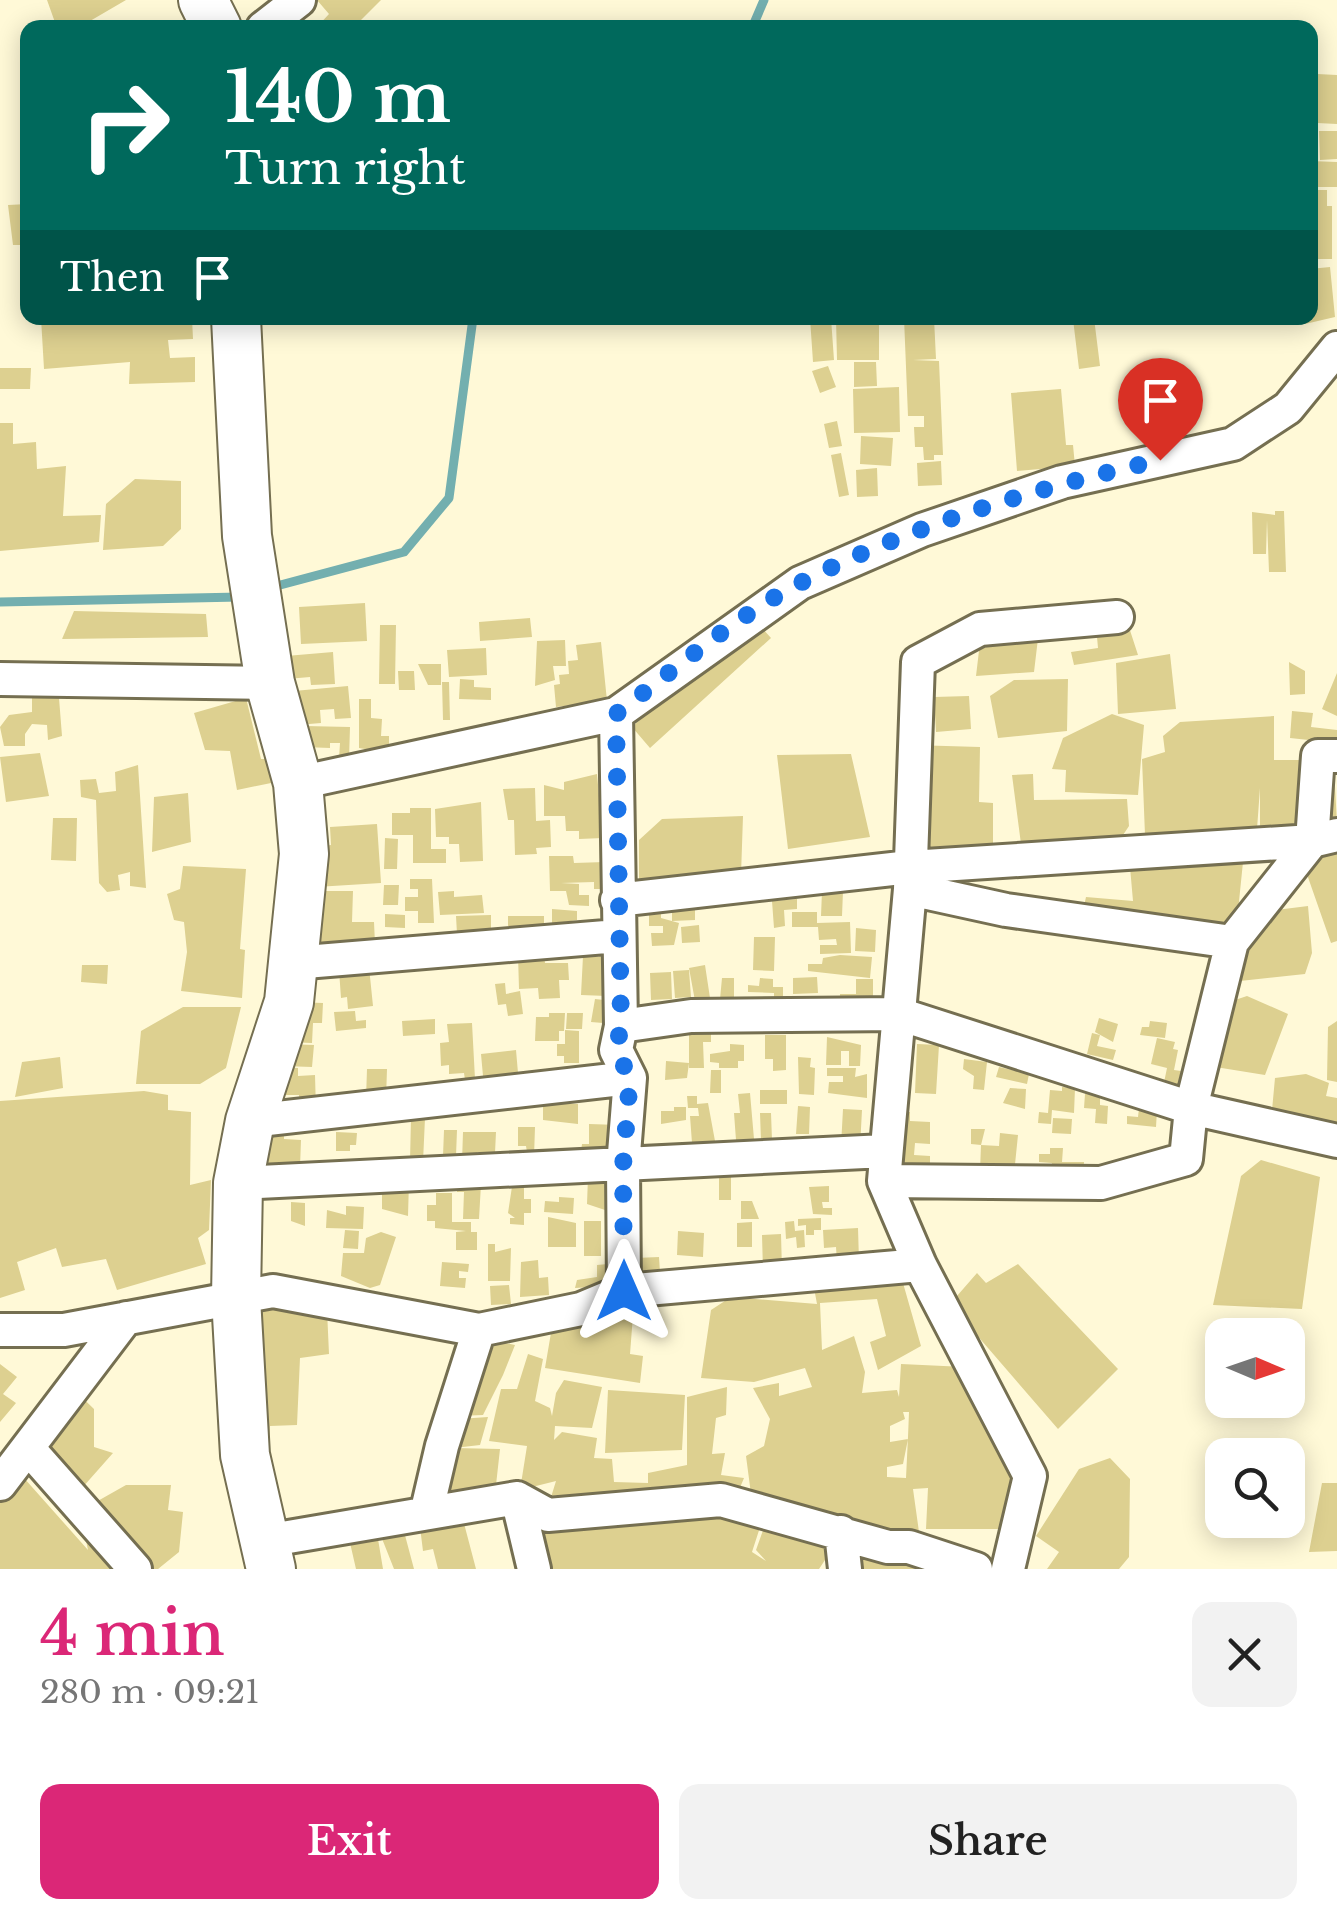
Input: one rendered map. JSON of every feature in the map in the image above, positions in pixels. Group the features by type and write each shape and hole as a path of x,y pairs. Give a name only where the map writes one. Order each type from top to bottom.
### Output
{"street":[{"path":"274,20 298,0"},
{"path":"236,325 247,536 270,682 298,783 304,854 289,1002 250,1121 238,1183 236,1298 245,1454 268,1555 427,1510 517,1498 548,1515 703,1498 976,1569"},
{"path":"298,783 616,714 704,648 817,575 922,530 1062,482 1233,444 1288,408 1337,348"},
{"path":"1008,1569 1030,1476 920,1265 885,1166 910,878 918,662 980,629 1117,617"},
{"path":"0,679 270,682"},
{"path":"616,714 621,1026 616,1050 630,1078 623,1166 624,1291"},
{"path":"238,1183 623,1166 885,1166 1101,1183 1152,1172 1186,1159 1191,1108 1232,942 1324,838 1318,756 1337,756"},
{"path":"617,900 910,878 1324,838"},
{"path":"910,878 1006,910 1232,942"},
{"path":"293,963 618,936"},
{"path":"621,1026 691,1016 899,1014 1191,1108 1337,1141"},
{"path":"250,1121 630,1078"},
{"path":"0,1330 64,1330 273,1291 479,1330 581,1309 624,1291 920,1265"},
{"path":"0,1484 126,1318"},
{"path":"427,1510 442,1446 479,1330"},
{"path":"29,1449 135,1569"},
{"path":"517,1498 534,1569"},
{"path":"841,1532 845,1569"}],"building":[{"path":"47,0 126,0 92,20 54,20"},
{"path":"317,0 381,0 361,20 323,20 329,14"},
{"path":"1318,74 1337,75 1337,124 1318,123"},
{"path":"1319,131 1337,131 1337,159 1320,160"},
{"path":"1318,161 1337,162 1337,187 1318,187"},
{"path":"1318,190 1327,190 1327,206 1332,206 1332,259 1318,259"},
{"path":"20,204 20,245 13,245 8,205"},
{"path":"1330,267 1335,317 1318,321 1318,268"},
{"path":"41,325 192,325 193,339 168,340 170,358 195,357 195,382 129,384 130,362 44,369"},
{"path":"810,325 832,325 834,360 813,362"},
{"path":"836,325 879,325 879,360 837,360"},
{"path":"904,325 934,325 936,359 913,360 939,361 943,455 924,460 923,447 915,447 914,427 924,427 924,416 908,416"},
{"path":"1074,325 1095,325 1100,366 1079,369"},
{"path":"854,362 876,362 877,386 854,387"},
{"path":"828,366 836,387 820,393 812,371"},
{"path":"0,368 31,368 30,389 0,389"},
{"path":"899,387 900,432 854,433 853,389"},
{"path":"1061,389 1066,445 1073,445 1075,466 1017,471 1011,393"},
{"path":"837,421 842,446 829,448 824,424"},
{"path":"0,423 13,423 13,444 36,442 37,469 66,466 63,516 101,515 99,542 0,551"},
{"path":"861,436 893,438 891,466 860,464"},
{"path":"841,453 849,495 839,497 831,455"},
{"path":"941,461 942,485 918,486 917,463"},
{"path":"877,468 878,496 857,497 856,470"},
{"path":"135,479 181,481 181,529 163,546 103,550 106,504"},
{"path":"1275,511 1284,511 1286,572 1269,572 1267,520 1266,554 1253,554 1252,512 1275,515"},
{"path":"365,603 367,641 301,644 299,607"},
{"path":"74,611 206,614 208,637 62,639"},
{"path":"530,618 532,637 480,641 479,622"},
{"path":"753,618 771,638 650,748 632,727"},
{"path":"1126,618 1138,655 1074,665 1071,652 1098,648 1096,626"},
{"path":"380,625 396,625 395,684 379,684"},
{"path":"1039,630 1034,672 976,676 981,634"},
{"path":"565,640 566,666 553,666 555,680 535,686 537,641"},
{"path":"601,642 607,701 556,707 554,685 560,684 559,675 569,674 568,661 578,660 576,645"},
{"path":"486,648 487,675 449,677 447,650"},
{"path":"333,652 335,684 311,685 310,677 287,679 286,656"},
{"path":"1170,654 1176,709 1118,714 1116,663"},
{"path":"1289,662 1305,671 1305,694 1290,695"},
{"path":"418,664 441,664 441,685 428,685"},
{"path":"398,671 414,671 415,690 399,690"},
{"path":"1337,673 1337,716 1322,709"},
{"path":"460,679 474,680 474,687 491,688 491,700 459,699"},
{"path":"1068,679 1067,731 998,738 990,696 1014,680"},
{"path":"442,682 449,682 450,720 443,720"},
{"path":"348,686 351,718 335,719 334,709 320,710 321,723 297,725 294,691"},
{"path":"32,695 59,698 62,736 48,740 47,725 32,724 25,734 25,746 4,746 0,727 9,715 32,712"},
{"path":"969,696 971,729 936,732 934,697"},
{"path":"246,698 261,759 273,759 276,782 237,790 230,751 205,750 194,713"},
{"path":"359,699 371,699 371,718 382,719 381,736 389,736 389,753 359,748"},
{"path":"1292,711 1313,713 1311,727 1337,730 1337,743 1290,738"},
{"path":"1112,714 1144,725 1138,795 1065,792 1066,770 1052,769 1063,738"},
{"path":"1274,716 1274,760 1307,760 1300,832 1260,836 1260,788 1257,829 1145,835 1142,759 1165,752 1163,736 1180,722"},
{"path":"305,726 350,727 349,759 339,759 340,743 330,743 330,748 304,747"},
{"path":"912,745 980,747 979,802 993,803 993,849 920,858"},
{"path":"40,753 49,796 6,802 0,757"},
{"path":"851,754 870,837 788,849 777,755"},
{"path":"138,765 146,888 130,886 130,872 118,875 120,890 107,892 99,883 96,800 81,797 80,780 96,779 99,793 116,791 115,772"},
{"path":"1334,768 1337,823 1320,828"},
{"path":"597,774 603,838 579,839 579,831 566,831 565,816 544,816 544,785 564,790 564,782"},
{"path":"1033,774 1034,800 1127,799 1129,826 1115,847 1021,844 1012,775"},
{"path":"535,788 536,821 550,820 551,847 536,848 537,854 515,855 514,820 508,820 503,789"},
{"path":"188,793 191,842 152,852 154,797"},
{"path":"481,802 483,861 460,862 459,844 449,844 449,837 436,837 435,809"},
{"path":"410,808 431,808 431,849 446,849 446,863 413,863 413,835 392,835 392,813 410,813"},
{"path":"743,816 741,875 639,889 639,840 662,819"},
{"path":"53,818 77,818 76,861 51,860"},
{"path":"377,824 381,883 316,887 323,846 331,845 330,827"},
{"path":"385,838 398,839 397,869 384,869"},
{"path":"1337,851 1337,941 1331,943 1303,863"},
{"path":"549,856 573,856 574,863 605,862 606,889 594,889 594,882 561,883 579,884 579,895 589,895 589,906 569,905 566,891 550,891"},
{"path":"1243,862 1237,921 1192,928 1082,915 1086,897 1133,901 1130,867"},
{"path":"183,866 246,869 240,949 245,950 242,998 181,991 187,952 184,922 174,920 167,894 180,889"},
{"path":"410,879 432,879 434,923 418,923 418,911 405,911 405,897 418,897 418,889 410,889"},
{"path":"384,885 399,885 398,905 383,905"},
{"path":"314,891 353,891 352,922 374,922 375,944 305,943"},
{"path":"454,891 454,897 482,895 484,913 440,915 438,892"},
{"path":"822,891 843,891 842,916 821,916"},
{"path":"797,899 797,909 784,910 785,926 774,928 772,901"},
{"path":"672,905 695,905 695,920 672,921"},
{"path":"1308,906 1312,953 1305,974 1240,981 1241,933 1252,913"},
{"path":"552,909 577,911 577,920 552,924"},
{"path":"661,909 661,918 679,923 674,945 652,946 651,933 663,933 663,926 649,926 649,910"},
{"path":"792,912 817,912 817,923 850,922 851,953 820,954 820,945 837,945 836,939 819,940 818,927 792,927"},
{"path":"385,914 405,915 405,928 385,927"},
{"path":"491,915 491,933 457,934 456,916"},
{"path":"508,916 544,916 544,926 508,926"},
{"path":"699,925 700,942 682,943 681,927"},
{"path":"856,928 876,930 875,952 855,951"},
{"path":"754,937 775,937 774,971 753,970"},
{"path":"544,954 545,963 568,963 569,980 559,980 560,998 539,999 538,988 519,989 518,955"},
{"path":"583,956 609,957 607,996 581,995"},
{"path":"872,957 870,978 808,971 808,964 822,964 823,958"},
{"path":"82,965 108,965 107,984 81,982"},
{"path":"705,965 710,998 695,1001 689,968"},
{"path":"369,967 373,1006 348,1009 347,997 341,998 339,970"},
{"path":"689,970 691,997 675,998 673,971"},
{"path":"671,972 672,999 651,1000 650,973"},
{"path":"817,977 818,993 793,994 793,978"},
{"path":"722,978 734,978 734,1009 719,1010"},
{"path":"760,978 773,979 773,987 783,987 783,1002 774,1003 774,993 748,992 748,985 759,986"},
{"path":"856,979 873,979 873,1011 840,1004 840,994 856,994"},
{"path":"505,983 506,994 520,991 523,1014 508,1016 506,1004 498,1005 495,984"},
{"path":"1247,996 1288,1014 1265,1075 1203,1065 1220,1005"},
{"path":"595,999 604,1000 603,1023 591,1022"},
{"path":"295,1002 323,1003 322,1023 313,1023 312,1043 287,1042"},
{"path":"183,1007 241,1007 226,1068 200,1084 136,1084 141,1031"},
{"path":"355,1011 356,1021 366,1020 366,1028 336,1031 334,1012"},
{"path":"549,1013 565,1013 559,1041 535,1041 536,1017 549,1017"},
{"path":"567,1013 583,1013 582,1029 566,1029"},
{"path":"1099,1018 1118,1024 1113,1042 1095,1032"},
{"path":"435,1019 435,1034 403,1036 402,1021"},
{"path":"1150,1021 1167,1023 1165,1038 1140,1035 1142,1027 1149,1027"},
{"path":"1337,1021 1337,1082 1327,1080 1328,1027"},
{"path":"472,1023 475,1079 465,1080 464,1073 449,1074 449,1065 441,1066 440,1043 449,1042 447,1024"},
{"path":"565,1030 579,1031 579,1063 564,1063 564,1056 557,1056 557,1044 565,1044"},
{"path":"689,1033 711,1033 711,1042 703,1042 704,1068 689,1068"},
{"path":"1092,1033 1100,1035 1097,1046 1116,1050 1113,1060 1087,1054"},
{"path":"765,1035 786,1035 786,1070 773,1071 773,1059 765,1059"},
{"path":"827,1037 861,1045 860,1066 849,1066 849,1051 841,1051 841,1065 826,1065"},
{"path":"1157,1038 1175,1042 1173,1049 1178,1050 1174,1070 1181,1071 1175,1100 1161,1097 1167,1068 1151,1064"},
{"path":"284,1044 314,1045 312,1067 283,1066"},
{"path":"730,1044 744,1045 744,1061 738,1061 738,1068 719,1068 719,1063 710,1062 710,1054 730,1051"},
{"path":"917,1044 939,1045 936,1094 915,1093"},
{"path":"516,1050 518,1073 483,1076 481,1054"},
{"path":"60,1057 63,1088 15,1097 22,1062"},
{"path":"798,1057 811,1058 810,1067 815,1068 814,1095 799,1094"},
{"path":"964,1059 987,1062 984,1090 973,1089 974,1076 963,1069"},
{"path":"666,1061 689,1063 687,1078 665,1080"},
{"path":"281,1067 298,1068 298,1076 315,1075 316,1111 300,1111 299,1095 281,1095"},
{"path":"999,1067 1029,1074 1027,1084 996,1077"},
{"path":"827,1068 856,1068 855,1077 867,1074 867,1098 828,1093 829,1082 843,1082 843,1076 827,1076"},
{"path":"367,1069 387,1069 386,1099 366,1099"},
{"path":"711,1070 721,1070 721,1093 710,1093"},
{"path":"1306,1074 1329,1083 1326,1096 1337,1098 1337,1147 1271,1121 1275,1078"},
{"path":"1062,1087 1075,1088 1074,1113 1052,1110 1051,1124 1038,1123 1039,1112 1048,1113 1050,1090 1062,1091"},
{"path":"1010,1088 1026,1089 1025,1109 1003,1103"},
{"path":"760,1090 787,1090 787,1104 760,1104"},
{"path":"144,1091 168,1095 168,1110 191,1112 190,1185 211,1180 209,1230 198,1238 206,1264 117,1290 106,1259 62,1267 56,1248 17,1262 25,1290 0,1298 0,1101"},
{"path":"750,1093 754,1139 736,1140 734,1113 740,1113 738,1094"},
{"path":"1085,1094 1100,1095 1100,1105 1108,1106 1107,1124 1095,1123 1096,1109 1084,1108"},
{"path":"687,1096 697,1096 697,1104 708,1103 715,1141 692,1143 690,1116 699,1116 698,1108 688,1108"},
{"path":"543,1103 578,1104 578,1124 543,1120"},
{"path":"798,1106 810,1107 809,1134 796,1134"},
{"path":"674,1107 686,1107 686,1120 661,1124 661,1111 674,1111"},
{"path":"1139,1108 1157,1110 1156,1127 1127,1124 1127,1116 1138,1117"},
{"path":"843,1109 862,1110 860,1147 841,1146"},
{"path":"891,1111 910,1112 910,1121 930,1122 930,1144 915,1143 914,1155 930,1156 930,1168 890,1167"},
{"path":"760,1113 771,1113 772,1140 761,1141"},
{"path":"411,1118 425,1118 423,1162 410,1161"},
{"path":"1053,1118 1072,1119 1071,1134 1052,1133"},
{"path":"589,1124 619,1125 618,1161 581,1152 582,1144 589,1144"},
{"path":"257,1127 284,1128 284,1139 301,1140 300,1167 256,1166"},
{"path":"518,1127 535,1127 534,1157 519,1157 519,1152 527,1152 526,1146 518,1146"},
{"path":"971,1129 985,1129 981,1145 971,1144"},
{"path":"444,1130 457,1130 456,1156 443,1156"},
{"path":"336,1132 357,1133 356,1145 350,1145 350,1151 336,1151"},
{"path":"463,1132 496,1132 495,1153 477,1152 477,1162 462,1162"},
{"path":"1000,1133 1018,1135 1014,1174 980,1171 981,1145 999,1146"},
{"path":"1050,1148 1063,1148 1062,1162 1084,1162 1083,1181 1051,1173 1052,1163 1039,1162 1039,1154 1050,1154"},
{"path":"1261,1160 1320,1177 1302,1309 1213,1305 1241,1176"},
{"path":"719,1164 731,1164 731,1200 719,1200"},
{"path":"588,1177 607,1184 617,1204 606,1204 605,1210 587,1204"},
{"path":"382,1180 409,1181 408,1216 382,1209"},
{"path":"513,1180 524,1180 524,1199 531,1199 531,1213 524,1213 524,1225 510,1224 510,1218 515,1218 508,1213"},
{"path":"457,1183 481,1184 479,1219 463,1219 464,1192 457,1192"},
{"path":"829,1186 829,1202 822,1202 823,1208 832,1208 832,1215 813,1214 809,1187"},
{"path":"436,1193 452,1193 452,1222 471,1222 471,1232 477,1232 477,1250 456,1250 456,1232 466,1231 435,1228 435,1221 427,1221 427,1205 436,1205"},
{"path":"559,1197 574,1198 573,1214 544,1212 545,1201 559,1202"},
{"path":"741,1201 752,1201 759,1219 741,1219"},
{"path":"291,1202 305,1203 305,1226 291,1221"},
{"path":"346,1206 364,1207 363,1229 326,1228 327,1210 346,1215"},
{"path":"548,1217 576,1223 576,1247 548,1247"},
{"path":"821,1218 821,1230 814,1230 814,1235 806,1235 806,1225 798,1226 798,1219"},
{"path":"584,1221 601,1221 601,1256 584,1256"},
{"path":"794,1221 795,1231 804,1230 805,1247 797,1248 796,1237 786,1239 785,1222"},
{"path":"752,1222 752,1247 737,1247 737,1223"},
{"path":"858,1228 859,1261 837,1262 836,1247 824,1248 823,1230"},
{"path":"345,1230 359,1231 358,1249 343,1248"},
{"path":"678,1231 704,1233 703,1257 677,1255"},
{"path":"381,1232 396,1237 380,1285 370,1288 341,1276 343,1253 364,1253 366,1238"},
{"path":"781,1234 782,1270 763,1271 762,1235"},
{"path":"488,1244 495,1244 495,1252 511,1248 510,1281 488,1281"},
{"path":"659,1257 660,1273 636,1275 636,1258"},
{"path":"538,1260 539,1278 548,1277 549,1295 520,1297 521,1262"},
{"path":"442,1262 469,1264 468,1272 459,1271 459,1278 466,1278 465,1288 440,1286"},
{"path":"897,1262 921,1346 878,1370 870,1342 886,1336 877,1299 820,1303 822,1350 854,1336 865,1372 862,1393 897,1390 899,1397 901,1364 965,1367 1013,1466 1011,1529 926,1529 928,1488 913,1489 919,1532 880,1544 751,1494 746,1456 764,1446 770,1419 753,1388 779,1383 779,1396 812,1387 805,1368 754,1382 701,1378 711,1310 731,1297 817,1304 812,1277","holes":["903,1412 909,1412 908,1439 890,1442 890,1426 905,1419","908,1440 906,1478 887,1477 887,1467 903,1464"]},
{"path":"608,1264 608,1286 575,1288 577,1280 597,1277 597,1265"},
{"path":"1018,1264 1118,1369 1058,1429 950,1304 977,1273 986,1283"},
{"path":"509,1285 511,1304 491,1305 490,1286"},
{"path":"634,1302 630,1354 643,1356 640,1383 545,1368 552,1327"},
{"path":"242,1307 327,1310 329,1354 300,1358 297,1425 270,1426 269,1458"},
{"path":"491,1340 515,1345 503,1375 483,1415 458,1416"},
{"path":"528,1354 543,1359 535,1401 550,1408 552,1416 556,1393 564,1380 602,1387 592,1428 555,1426 554,1440 562,1432 597,1438 594,1458 612,1459 614,1482 648,1483 648,1473 687,1465 687,1397 727,1387 726,1415 716,1418 712,1454 725,1453 721,1475 744,1478 739,1490 548,1507 556,1481 520,1490 527,1446 489,1441 501,1389 517,1389"},
{"path":"0,1364 17,1377 3,1394 16,1403 0,1422"},
{"path":"65,1381 94,1409 94,1447 113,1453 67,1505 57,1507 62,1495 2,1456"},
{"path":"608,1390 685,1395 682,1450 605,1453"},
{"path":"488,1417 480,1445 454,1448 500,1449 495,1494 438,1501 459,1419"},
{"path":"1110,1458 1130,1479 1129,1557 1119,1569 1047,1569 1059,1552 1036,1536 1079,1469"},
{"path":"8,1460 88,1550 80,1511 126,1485 171,1485 168,1510 183,1512 179,1552 158,1569 0,1569 0,1467"},
{"path":"1322,1483 1337,1483 1337,1551 1309,1552"},
{"path":"657,1508 763,1518 752,1552 766,1561 756,1550 767,1519 837,1542 819,1569 545,1569 531,1523"},
{"path":"461,1512 476,1569 438,1569 433,1549 423,1551 420,1527"},
{"path":"402,1524 414,1569 394,1569 379,1531"},
{"path":"376,1527 383,1569 356,1569 348,1534"},
{"path":"854,1556 913,1561 915,1569 855,1569"}],"waterway":[{"path":"755,20 764,0"},
{"path":"269,588 404,552 449,498 472,325"},
{"path":"0,602 240,597"}],"route":[{"path":"624,1291 623,1166 630,1078 616,1050 621,1026 616,714 800,583 922,530 1062,482 1160,460"}]}
